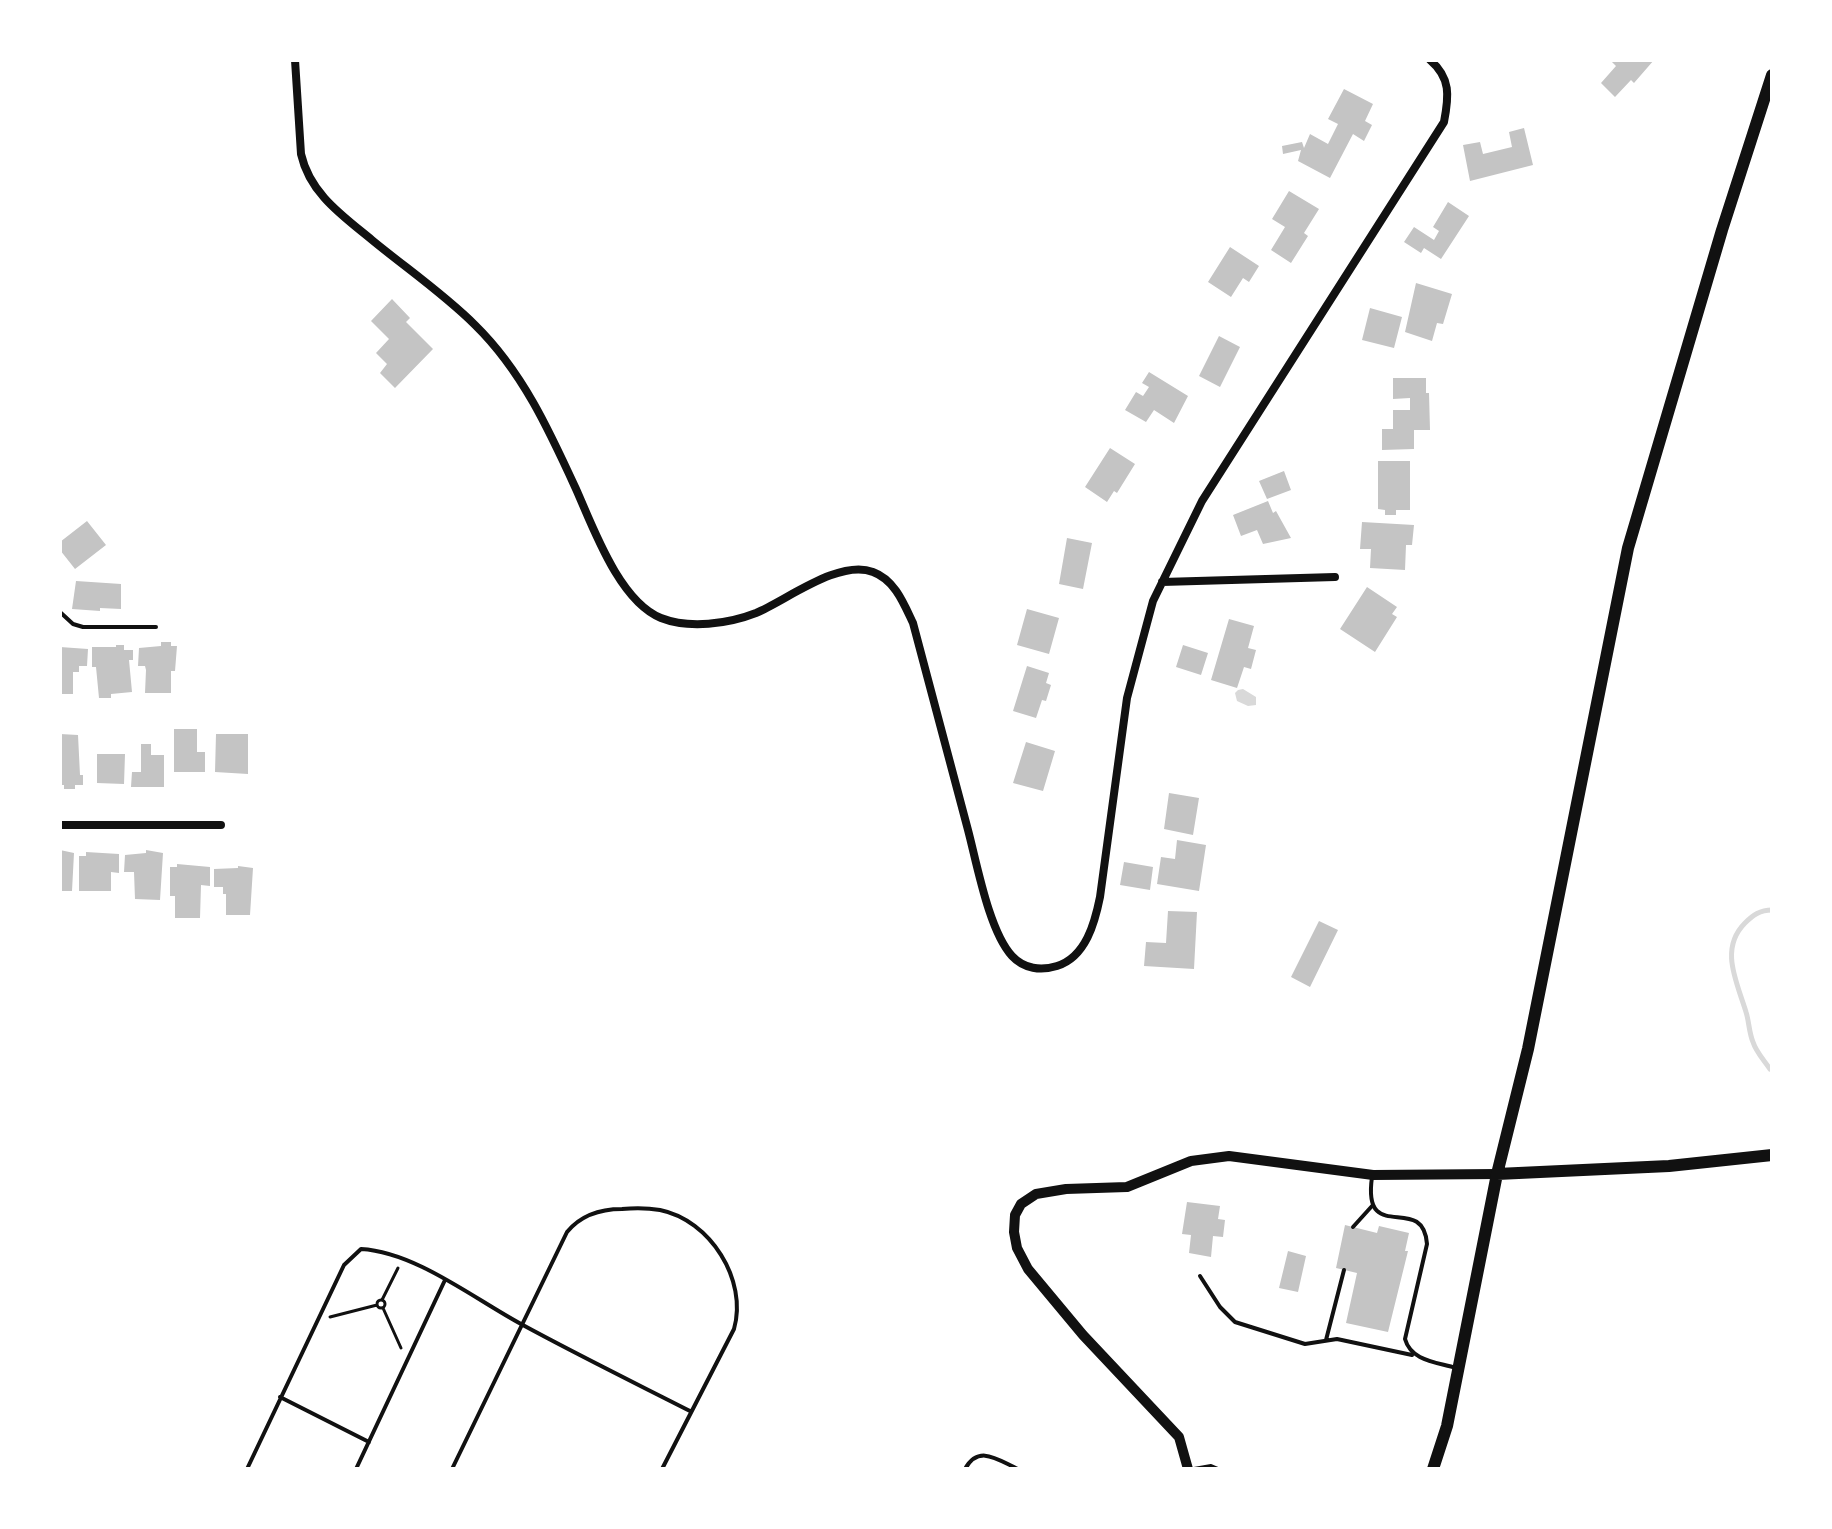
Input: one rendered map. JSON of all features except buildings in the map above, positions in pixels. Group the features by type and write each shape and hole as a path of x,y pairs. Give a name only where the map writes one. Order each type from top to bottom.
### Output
{"main road":[{"path":"1433,1469 1447,1426 1497,1174 1528,1049 1628,548 1722,230 1772,75"},
{"path":"1497,1174 1669,1166 1771,1154"}],"street":[{"path":"295,60 301,154 304,167 316,188 338,213 475,325 514,372 548,427 614,569 648,611 662,618 689,623 737,619 757,613 806,587 855,570 874,572 892,586 913,623 997,932 1016,960 1031,968 1046,969 1069,960 1095,924 1127,698 1144,626 1162,582 1202,501 1444,122 1448,87 1441,70 1430,60"},
{"path":"1162,582 1335,577"},
{"path":"60,825 221,825"},
{"path":"1191,1469 1179,1437 1083,1335 1028,1269 1017,1248 1014,1232 1015,1215 1021,1204 1036,1194 1066,1189 1127,1187 1162,1171 1210,1157 1275,1161 1373,1175 1497,1174"}],"lane":[{"path":"60,612 73,624 83,627 156,627"},
{"path":"1373,1175 1369,1199 1377,1213 1415,1221 1423,1226 1426,1234 1427,1244 1405,1339 1412,1355"},
{"path":"1353,1227 1372,1206"},
{"path":"452,1469 567,1232 587,1215 615,1209 660,1210 676,1216 701,1233 720,1253 730,1270 738,1300 739,1313 734,1329 662,1469"},
{"path":"247,1469 344,1265 361,1249 380,1250 403,1259 690,1411"},
{"path":"1326,1340 1344,1270"},
{"path":"1200,1276 1220,1307 1235,1322 1305,1344 1337,1339 1459,1369"},
{"path":"356,1469 445,1280"},
{"path":"280,1397 369,1442"},
{"path":"965,1469 974,1457 986,1454 1018,1469"},
{"path":"1191,1469 1211,1466 1218,1469"}],"path":[{"path":"318,1320 377,1305 403,1259"},
{"path":"382,1300 385,1303 383,1308"},
{"path":"377,1305 383,1308 407,1361"}],"shaded area":[{"path":"1243,689 1256,697 1256,705 1248,706 1237,701 1235,693"}],"waterway":[{"path":"1770,1069 1752,1038 1732,966 1732,955 1737,933 1745,923 1757,914 1772,910"}]}
